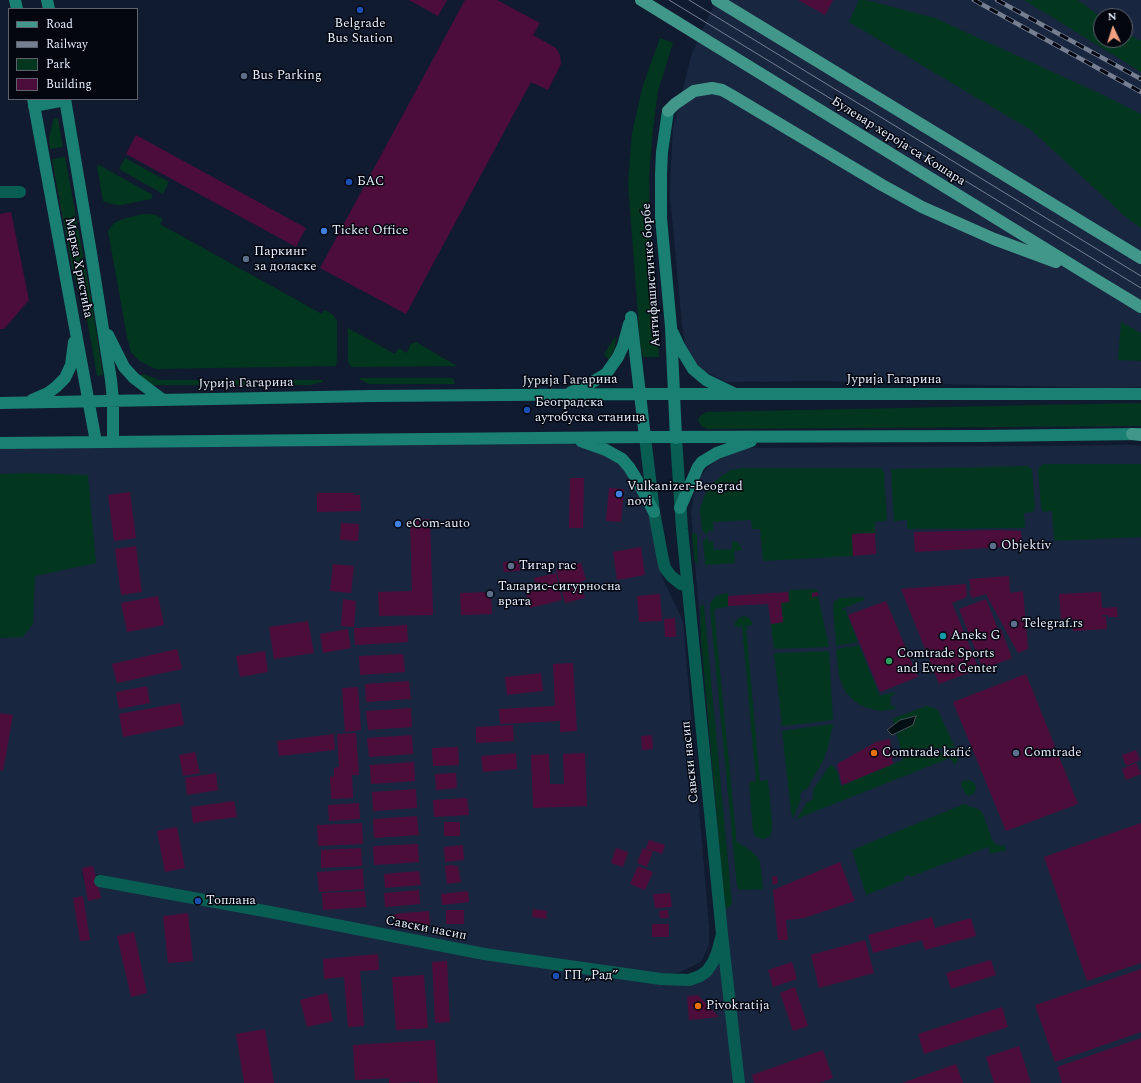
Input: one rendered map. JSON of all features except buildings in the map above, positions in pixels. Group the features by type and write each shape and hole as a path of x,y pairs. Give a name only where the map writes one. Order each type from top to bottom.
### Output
{"main road":[{"name":"Булевар хероја са Кошара","path":"641,0 1141,307"},
{"name":"Булевар хероја са Кошара","path":"717,0 1141,258"},
{"name":"Антифашистичке борбе","path":"676,438 671,327 662,231 662,152 668,111 675,104 694,91 712,88 731,94 882,185 922,207 994,239 1080,270"},
{"path":"34,102 65,100"},
{"name":"Марка Христића","path":"65,100 111,380 113,401 113,442"},
{"name":"Марка Христића","path":"34,102 96,442"},
{"name":"Антифашистичке борбе","path":"563,395 584,387 606,374 618,357 623,346 631,317 645,437"},
{"path":"102,321 124,367 136,380 163,400"},
{"path":"671,327 679,346 693,369 706,380 736,395"},
{"path":"25,403 48,393 65,378 71,365 76,331"},
{"name":"Јурија Гагарина","path":"0,403 317,397 640,394 1141,394"},
{"path":"0,443 1138,434"},
{"path":"680,508 698,467 702,462 723,451 762,437"},
{"path":"573,438 606,450 622,458 629,466 654,512"}],"street":[{"path":"0,192 20,192"},
{"path":"645,437 654,512 665,568 675,580 688,586"},
{"name":"Савски насип","path":"676,438 680,508 722,934 739,1083"},
{"name":"Савски насип","path":"100,881 484,954 661,979 689,980 700,976 707,971 717,954 722,934"}],"shaded area":[{"path":"716,0 1141,0 1141,387 1105,388 820,381 726,382 704,371 693,361 685,345 682,324 670,196 673,128 692,53"},
{"path":"560,441 605,452 620,463 650,513 662,577 683,621 709,926 709,945 701,962 680,972 662,975 485,950 82,872 84,881 293,921 689,984 726,938 691,513 694,493 699,477 718,458 734,451 750,448 1141,446 1141,1083 0,1083 0,448"},
{"path":"916,716 913,725 892,735 887,730 900,720"}],"green space":[{"path":"859,0 866,0 935,18 1101,94 1141,114 1141,228 1128,219 1031,130 849,22"},
{"path":"1024,0 1078,0 1093,11 1093,42"},
{"path":"1133,36 1141,41 1141,72 1102,48 1133,48"},
{"path":"660,38 673,43 658,91 649,177 650,228 659,357 643,357 640,341 628,183 632,133 643,85"},
{"path":"57,118 63,147 50,149 49,137 53,119"},
{"path":"65,157 91,298 103,375 97,376 87,319 73,273 52,159"},
{"path":"125,158 169,182 163,194 119,169"},
{"path":"99,165 153,195 151,199 121,205 115,205 103,201 97,166"},
{"path":"142,214 156,215 163,219 160,224 322,314 324,310 332,314 337,321 336,366 156,369 138,360 131,352 127,337 108,231 114,223"},
{"path":"1121,322 1141,333 1141,361 1118,360"},
{"path":"348,328 395,354 399,348 407,353 411,344 416,342 457,366 351,367 348,361"},
{"path":"616,335 615,348 609,360 604,354"},
{"path":"143,374 160,380 323,380 322,382 310,385 154,385 142,380 139,376"},
{"path":"358,378 453,378 455,384 369,384"},
{"path":"1141,403 1141,426 707,429 701,426 698,420 700,416 706,412"},
{"path":"1045,464 1141,464 1141,537 1055,541 1052,511 1043,512 1041,507 1038,469"},
{"path":"1027,466 1032,469 1035,507 1033,512 1024,513 1025,528 907,529 907,520 894,521 891,472 893,469"},
{"path":"744,468 882,468 884,472 887,521 875,522 875,533 852,534 853,556 763,561 760,529 752,529 751,520 713,522 713,531 708,531 708,534 706,534 702,530 700,509 705,494 710,486 731,470"},
{"path":"28,473 88,475 96,563 35,576 33,624 23,637 0,638 0,474"},
{"path":"693,533 697,535 698,566 694,559"},
{"path":"708,537 709,542 713,541 714,550 732,549 732,541 739,543 742,550 734,551 735,563 705,565 703,541"},
{"path":"817,589 818,592 812,593 812,597 818,596 829,647 774,649 771,624 783,622 781,603 789,602 789,590"},
{"path":"728,593 728,606 714,609 736,841 755,854 760,862 763,889 740,890 737,887 710,609 710,604 715,597"},
{"path":"864,597 864,600 842,609 845,609 858,642 836,646 833,607 834,602 839,598"},
{"path":"702,604 704,605 732,903 727,909 725,907 701,640 700,607"},
{"path":"744,616 751,620 753,625 746,626 760,781 768,780 772,822 772,832 769,837 763,839 755,836 753,831 749,782 756,781 742,626 734,627 736,621"},
{"path":"859,645 880,696 894,692 895,694 891,696 890,701 891,705 896,709 882,711 871,709 860,705 845,691 839,677 836,649"},
{"path":"829,651 833,720 782,726 774,653"},
{"path":"926,706 938,710 955,748 901,749 896,733 913,725 916,717 900,720 894,725 892,719"},
{"path":"833,724 823,761 807,789 801,792 801,799 792,820 782,731"},
{"path":"955,753 958,758 954,765 950,758 801,817 796,821 807,802 813,799 813,790 831,764 837,771 841,786 903,760 902,754"},
{"path":"970,780 975,784 976,790 973,794 968,796 965,794 961,784 963,781"},
{"path":"964,804 980,810 983,814 992,840 997,845 1005,846 1006,850 991,854 988,847 910,877 909,875 904,877 904,880 866,895 852,850"}],"tram line":[{"path":"669,0 1141,288"},
{"path":"689,0 1141,276"}],"railway":[{"path":"974,0 1141,92"},
{"path":"997,0 1141,79"}],"place":[{"name":"Belgrade Bus Station","path":"360,10"},
{"name":"Bus Parking","path":"244,76"},
{"name":"БАС","path":"349,182"},
{"name":"Ticket Office","path":"324,231"},
{"name":"Паркинг за доласке","path":"246,259"},
{"name":"Београдска аутобуска станица","path":"527,410"},
{"name":"Vulkanizer-Beograd novi","path":"619,494"},
{"name":"eCom-auto","path":"398,524"},
{"name":"Objektiv","path":"993,546"},
{"name":"Тигар гас","path":"511,566"},
{"name":"Таларис-сигурносна врата","path":"490,594"},
{"name":"Telegraf.rs","path":"1014,624"},
{"name":"Aneks G","path":"943,636"},
{"name":"Comtrade Sports and Event Center","path":"889,661"},
{"name":"Comtrade kafić","path":"874,753"},
{"name":"Comtrade","path":"1016,753"},
{"name":"Топлана","path":"198,901"},
{"name":"ГП „Рад”","path":"556,976"},
{"name":"Pivokratija","path":"698,1006"}]}
